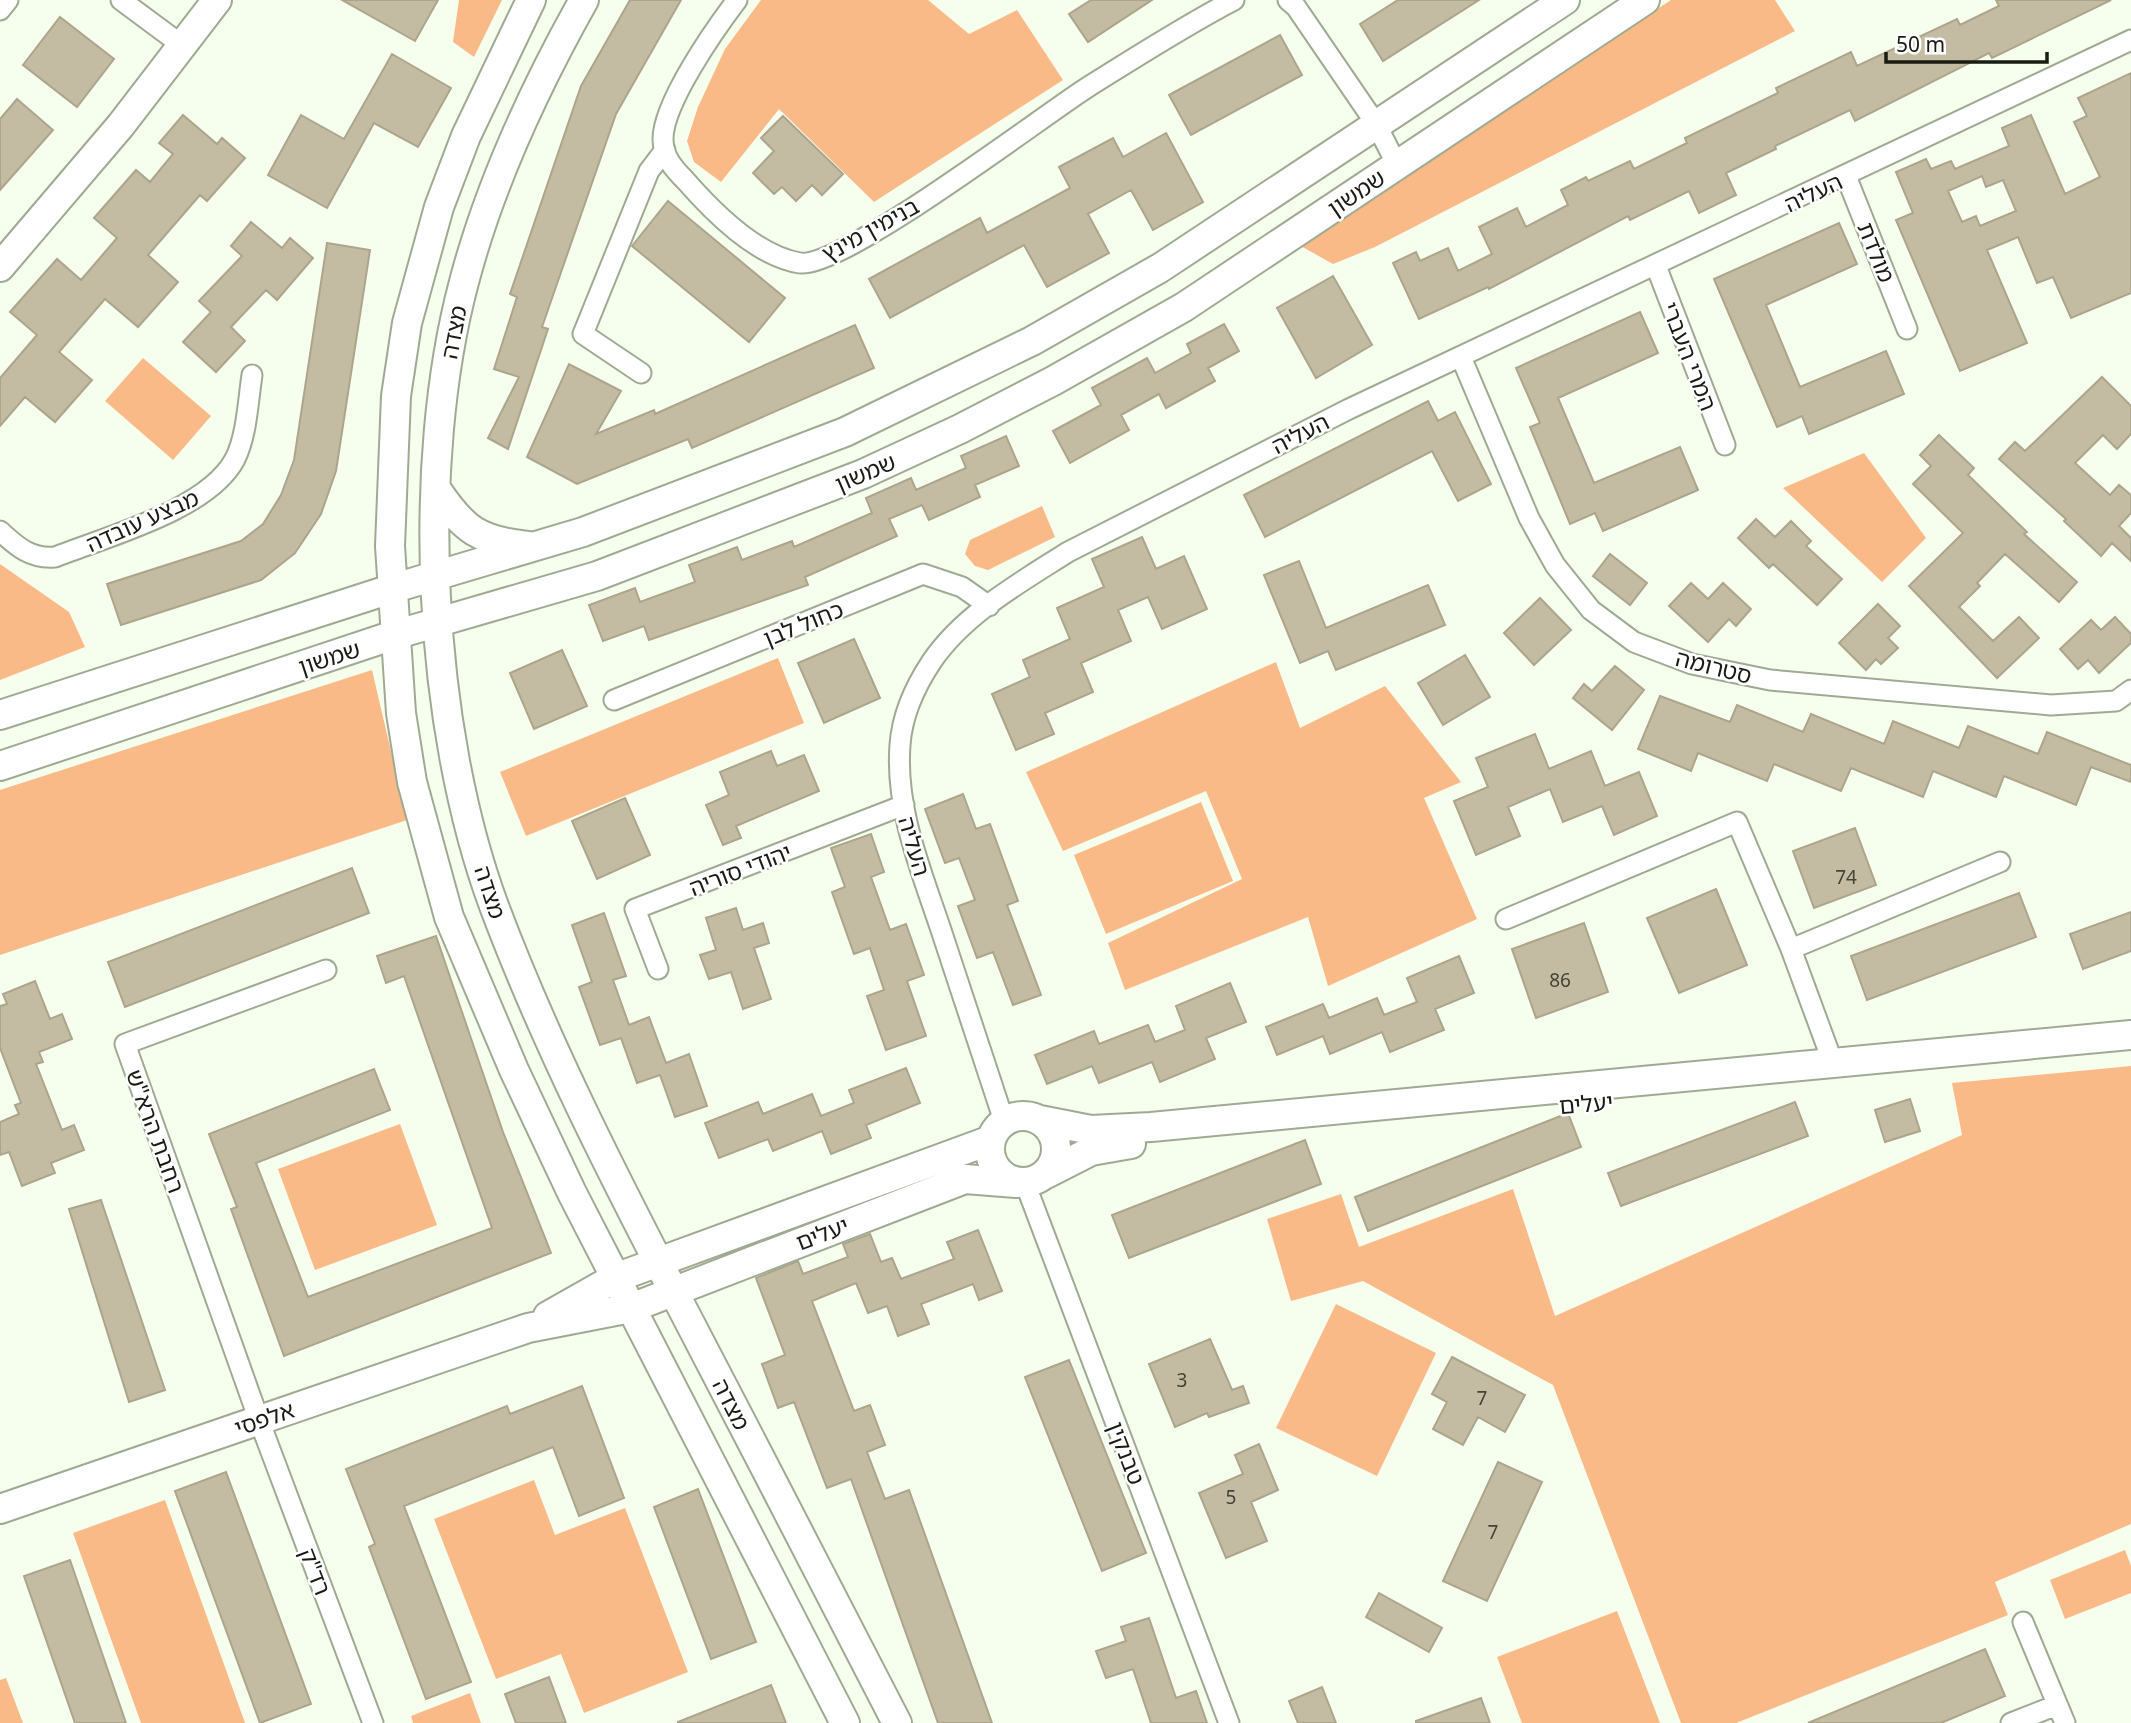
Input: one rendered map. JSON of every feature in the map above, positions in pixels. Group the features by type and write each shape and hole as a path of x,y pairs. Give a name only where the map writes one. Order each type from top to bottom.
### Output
{"main road":[{"path":"0,267 121,125 217,0"},
{"name":"מצדה","path":"531,0 466,136 436,218 407,323 396,396 391,467 391,589 401,713 412,782 449,917 514,1070 615,1278 845,1723"},
{"name":"מצדה","path":"584,0 541,80 508,153 465,278 452,332 442,400 437,490 437,576 438,625 456,772 493,902 555,1051 673,1291 897,1723"},
{"name":"שמשון","path":"0,715 661,505 770,463 941,388 1149,274 1564,0"},
{"name":"שמשון","path":"0,766 394,635 438,625 597,576 863,474 960,429 1053,381 1184,307 1645,0"},
{"path":"437,490 456,518 477,535 498,543 534,547"},
{"name":"יעלים","path":"1040,1120 1091,1130 1151,1127 2131,1035"},
{"name":"יעלים","path":"631,1308 965,1179 1029,1180 1071,1159 1112,1145 2131,1052"},
{"path":"1015,1116 1040,1120 1055,1137 1057,1150 1053,1164 1029,1180 997,1171 991,1160 998,1130 1015,1116"},
{"name":"יעלים","path":"615,1278 998,1130"},
{"name":"אלפסי","path":"527,1328 615,1278"},
{"name":"אלפסי","path":"0,1509 527,1328 631,1308"}],"street":[{"path":"0,10 8,0"},
{"path":"121,0 183,46"},
{"path":"640,373 583,334 649,171 665,150 663,139 669,115 696,59 737,0"},
{"name":"בנימין מינץ","path":"665,150 669,163 694,191 747,238 775,254 802,263 831,256 984,160 1087,88 1234,0"},
{"path":"1288,0 1296,7 1376,124 1397,165"},
{"name":"העליה","path":"998,1130 910,838 900,788 900,743 906,713 918,684 953,636 989,606 1074,549 1349,409 2131,40"},
{"name":"מולדת","path":"1846,176 1907,329"},
{"name":"המרי העברי","path":"1656,266 1725,445"},
{"name":"סטרומה","path":"1461,357 1529,518 1555,565 1591,610 1634,642 1692,664 1770,680 2051,705 2116,701 2131,690"},
{"name":"מבצע עובדה","path":"0,531 22,551 42,558 55,557 192,502 219,483 236,457 252,375"},
{"name":"כחול לבן","path":"614,700 923,574 962,587 989,606"},
{"name":"יהודי סוריה","path":"658,969 635,909 904,805"},
{"path":"1506,919 1737,822 1791,949 1833,1063"},
{"path":"1791,949 2000,862"},
{"name":"רחבת הרא\"ש","path":"259,1420 125,1044 326,970"},
{"name":"טבנקין","path":"1029,1180 1229,1723"},
{"name":"רד\"ק","path":"259,1420 373,1723"},
{"path":"2011,1723 2061,1714 2023,1622"}],"shaded area":[{"path":"459,0 502,0 474,57 453,42"},
{"path":"761,0 928,0 969,34 1017,10 1063,80 874,202 779,109 721,182 694,162 687,141 698,107 725,49"},
{"path":"1671,0 1775,0 1795,31 1375,247 1333,264 1299,245"},
{"path":"143,358 211,416 173,460 105,401"},
{"path":"1864,453 1926,538 1882,582 1783,488"},
{"path":"1042,506 1055,537 988,570 975,566 965,554 970,540"},
{"path":"0,564 69,612 85,647 0,680"},
{"path":"778,658 804,723 526,836 500,772"},
{"path":"1276,662 1300,728 1385,686 1461,782 1424,798 1477,919 1328,986 1308,917 1125,990 1108,943 1242,879 1206,791 1063,851 1026,772"},
{"path":"372,670 407,820 0,955 0,790"},
{"path":"1201,802 1233,881 1106,934 1074,855"},
{"path":"2131,1066 2131,1524 1995,1582 2008,1615 1736,1723 1681,1723 1553,1385 1363,1281 1291,1301 1267,1219 1341,1194 1359,1247 1513,1189 1555,1316 1962,1135 1952,1083"},
{"path":"400,1124 437,1225 315,1270 278,1169"},
{"path":"1336,1304 1436,1353 1377,1476 1276,1428"},
{"path":"534,1480 555,1535 625,1508 688,1672 584,1713 561,1654 496,1679 434,1519"},
{"path":"165,1500 245,1723 141,1723 73,1533"},
{"path":"2125,1550 2131,1566 2131,1593 2065,1619 2050,1580"},
{"path":"1617,1611 1660,1723 1522,1723 1497,1657"},
{"path":"6,1678 23,1723 0,1723 0,1680"},
{"path":"470,1693 481,1723 413,1723 411,1716"}],"building":[{"path":"342,0 438,0 415,41"},
{"path":"630,0 681,0 616,114 542,327 548,329 508,449 488,438 519,377 494,369 517,297 510,294 581,86"},
{"path":"1091,0 1152,0 1088,42 1069,14"},
{"path":"1398,0 1479,0 1383,61 1360,24"},
{"path":"1996,0 2111,0 1992,58 1989,53 1855,121 1850,110 1775,146 1776,149 1726,173 1736,195 1699,213 1689,191 1630,220 1628,216 1489,289 1488,287 1419,319 1393,263 1416,252 1420,261 1448,248 1458,271 1492,254 1479,227 1517,208 1526,227 1568,205 1561,190 1586,177 1588,181 1630,161 1634,169 1687,143 1685,138 1778,93 1776,88 1851,52 1857,66 1957,19 1960,25 1999,6"},
{"path":"60,17 114,59 77,107 23,65"},
{"path":"1280,35 1302,75 1191,135 1169,95"},
{"path":"392,54 451,88 418,147 374,123 327,208 268,175 301,115 344,139"},
{"path":"2131,73 2131,293 2071,318 2053,277 2037,283 2018,237 1987,250 2027,343 1960,371 1896,220 1913,213 1896,172 1926,159 1931,169 1951,161 1955,169 2009,146 2002,128 2031,115 2065,194 2100,177 2074,122 2087,116 2078,98","holes":["1982,176 1986,187 2003,180 2016,211 1980,226 1976,216 1962,222 1948,191"]},
{"path":"17,99 53,130 0,190 0,119"},
{"path":"183,115 217,144 222,138 245,158 207,201 200,195 148,255 178,282 138,327 105,299 59,352 92,380 55,422 25,397 0,426 0,378 37,335 10,312 57,259 81,280 117,238 94,218 136,170 150,182 173,154 159,143"},
{"path":"783,116 843,174 822,195 812,185 796,201 782,187 774,194 753,173 774,151 761,138"},
{"path":"1166,133 1203,202 1153,230 1131,190 1088,214 1109,253 1047,287 1024,245 890,318 869,279 980,218 987,233 1070,188 1059,167 1113,138 1123,157"},
{"path":"668,201 785,298 749,342 632,246"},
{"path":"251,222 282,248 290,238 313,258 277,300 266,290 231,327 245,341 216,372 183,342 211,312 199,301 242,256 231,246"},
{"path":"1839,223 1857,264 1766,305 1800,387 1886,351 1904,394 1809,434 1802,416 1777,427 1714,279"},
{"path":"327,243 370,250 336,471 321,514 295,553 261,580 121,625 107,584 241,541 263,524 281,495 294,460"},
{"path":"1333,276 1372,345 1316,378 1277,308"},
{"path":"1640,312 1658,353 1558,398 1594,483 1680,447 1698,490 1603,531 1595,513 1570,524 1530,427 1540,423 1516,368"},
{"path":"1224,324 1239,351 1208,368 1215,381 1166,408 1159,394 1121,415 1129,430 1070,463 1053,431 1101,405 1092,388 1147,358 1155,373 1191,353 1187,344"},
{"path":"855,325 874,368 692,448 688,439 577,484 527,457 569,364 621,391 596,434 654,410 655,414"},
{"path":"2102,377 2131,406 2131,434 2117,449 2103,435 2075,463 2110,495 2119,485 2131,495 2131,513 2119,526 2131,538 2131,561 2112,543 2101,556 2064,521 2066,519 1999,459 2015,442 2025,451"},
{"path":"1428,401 1438,421 1455,412 1491,484 1458,501 1432,451 1265,537 1244,495"},
{"path":"1939,435 1974,468 1968,475 2027,532 2024,534 2077,582 2059,602 2005,554 1977,583 1980,586 1959,607 1993,641 2019,617 2039,638 1997,678 1909,586 1963,533 1913,484 1931,466 1920,455"},
{"path":"1006,436 1019,466 975,485 980,497 929,520 922,505 889,519 897,536 805,577 808,585 649,640 644,626 603,641 589,605 635,588 640,602 695,582 689,565 737,547 742,560 792,541 794,547 872,513 866,498 911,478 916,490 966,468 961,456"},
{"path":"1756,519 1775,537 1791,521 1811,541 1806,546 1842,579 1817,605 1773,564 1769,568 1738,538"},
{"path":"1142,537 1156,569 1184,556 1207,609 1162,629 1148,597 1118,610 1131,641 1081,663 1093,692 1045,713 1054,734 1016,750 992,694 1030,677 1023,660 1070,639 1057,608 1104,587 1092,559"},
{"path":"1610,554 1647,583 1630,605 1593,576"},
{"path":"1299,561 1326,628 1428,585 1445,625 1336,670 1328,651 1300,663 1264,575"},
{"path":"1691,583 1708,599 1723,583 1751,609 1736,626 1729,619 1708,642 1669,606"},
{"path":"1540,598 1571,630 1534,665 1504,633"},
{"path":"1878,604 1900,626 1888,638 1898,648 1881,664 1876,659 1866,670 1839,643"},
{"path":"2115,617 2131,634 2131,643 2099,673 2088,660 2078,669 2060,649 2091,620 2101,630"},
{"path":"854,639 880,698 824,723 798,663"},
{"path":"562,650 587,706 534,729 510,673"},
{"path":"1465,655 1490,697 1443,725 1418,683"},
{"path":"1615,666 1644,690 1612,730 1573,698 1584,684 1592,691"},
{"path":"1660,696 1730,722 1737,705 1803,732 1811,714 1884,744 1893,721 1959,748 1968,726 2038,754 2047,732 2131,765 2131,782 2091,767 2076,805 2004,776 1996,797 1933,771 1923,797 1851,768 1841,791 1774,764 1767,781 1698,753 1691,771 1638,749"},
{"path":"1535,734 1549,769 1591,751 1605,786 1639,772 1657,816 1614,835 1602,806 1563,822 1550,789 1508,807 1520,836 1476,855 1454,801 1488,787 1476,758"},
{"path":"771,751 777,766 804,755 819,791 736,826 741,838 723,845 706,805 729,795 720,772"},
{"path":"963,794 976,829 990,824 1018,901 1007,905 1041,995 1013,1005 993,952 977,958 958,906 975,900 959,858 945,863 925,809"},
{"path":"625,798 650,855 597,879 572,821"},
{"path":"1855,828 1876,885 1814,908 1793,851"},
{"path":"871,834 884,872 871,877 890,930 906,924 924,975 907,981 926,1036 886,1050 867,996 884,990 870,948 854,954 832,892 845,887 831,848"},
{"path":"352,868 369,913 125,1007 108,962"},
{"path":"1716,889 1747,965 1679,993 1647,918"},
{"path":"2019,893 2036,937 1867,1000 1851,956"},
{"path":"736,908 743,930 763,923 769,943 754,948 771,999 743,1009 731,972 709,979 700,955 716,950 706,918"},
{"path":"2131,912 2131,951 2083,969 2070,934"},
{"path":"604,913 626,976 613,980 629,1025 649,1017 666,1063 689,1054 707,1106 675,1117 660,1075 637,1083 621,1038 600,1045 579,987 592,982 572,925"},
{"path":"1584,923 1608,992 1536,1018 1512,949"},
{"path":"436,936 503,1132 551,1253 284,1356 231,1209 237,1207 209,1134 374,1069 390,1110 256,1163 308,1297 492,1228 404,976 386,983 377,956"},
{"path":"1459,956 1474,993 1435,1009 1444,1030 1390,1052 1382,1032 1330,1054 1323,1036 1277,1055 1266,1027 1323,1004 1329,1018 1377,998 1384,1015 1417,1002 1407,978"},
{"path":"35,981 50,1019 62,1014 72,1039 39,1052 43,1062 36,1064 62,1130 74,1125 84,1150 51,1163 55,1173 22,1186 9,1152 0,1155 0,1122 19,1114 15,1105 21,1103 0,1048 0,1006 7,1004 3,994"},
{"path":"1230,983 1246,1022 1206,1038 1215,1059 1160,1082 1152,1062 1099,1083 1092,1066 1047,1084 1035,1055 1094,1031 1099,1044 1148,1025 1155,1042 1185,1030 1176,1006"},
{"path":"906,1068 920,1103 866,1125 871,1138 831,1154 822,1131 773,1151 768,1139 719,1158 705,1123 758,1102 763,1114 812,1094 821,1116 854,1103 849,1090"},
{"path":"1910,1099 1920,1131 1885,1142 1875,1110"},
{"path":"1795,1102 1808,1136 1621,1206 1608,1173"},
{"path":"1568,1113 1581,1147 1368,1231 1355,1197"},
{"path":"1305,1140 1321,1184 1129,1258 1112,1215"},
{"path":"101,1200 165,1390 129,1402 69,1209"},
{"path":"978,1230 1002,1291 979,1300 973,1284 921,1304 929,1324 898,1336 887,1306 868,1313 856,1283 812,1301 854,1411 870,1405 885,1445 867,1452 885,1499 909,1490 992,1723 938,1723 851,1479 827,1488 794,1402 778,1408 762,1364 785,1355 756,1278 798,1261 803,1274 848,1257 843,1244 870,1234 881,1262 892,1258 901,1279 954,1259 947,1242"},
{"path":"1210,1339 1232,1390 1243,1386 1249,1403 1209,1417 1207,1413 1175,1427 1149,1364"},
{"path":"1452,1357 1525,1395 1505,1432 1478,1417 1463,1445 1433,1429 1447,1402 1432,1394"},
{"path":"1069,1360 1146,1553 1102,1571 1025,1377"},
{"path":"582,1386 624,1498 579,1516 553,1447 404,1506 471,1682 426,1699 369,1547 375,1544 346,1469 507,1406 510,1414"},
{"path":"1259,1444 1278,1490 1251,1502 1267,1541 1226,1558 1199,1493 1243,1474 1235,1455"},
{"path":"1498,1462 1542,1482 1487,1601 1443,1581"},
{"path":"226,1472 311,1704 260,1723 175,1491"},
{"path":"698,1489 756,1642 711,1659 654,1507"},
{"path":"70,1560 126,1723 75,1723 24,1576"},
{"path":"1379,1593 1442,1628 1429,1652 1366,1617"},
{"path":"1149,1618 1176,1698 1196,1691 1207,1723 1151,1723 1133,1669 1106,1678 1096,1651 1126,1641 1121,1627"},
{"path":"1985,1649 2005,1696 1941,1723 1808,1723"},
{"path":"549,1677 566,1723 516,1723 505,1694"},
{"path":"771,1685 786,1723 678,1723 678,1722"},
{"path":"1322,1687 1336,1723 1298,1723 1289,1701"},
{"path":"1481,1698 1490,1723 1416,1723 1416,1721"}]}
